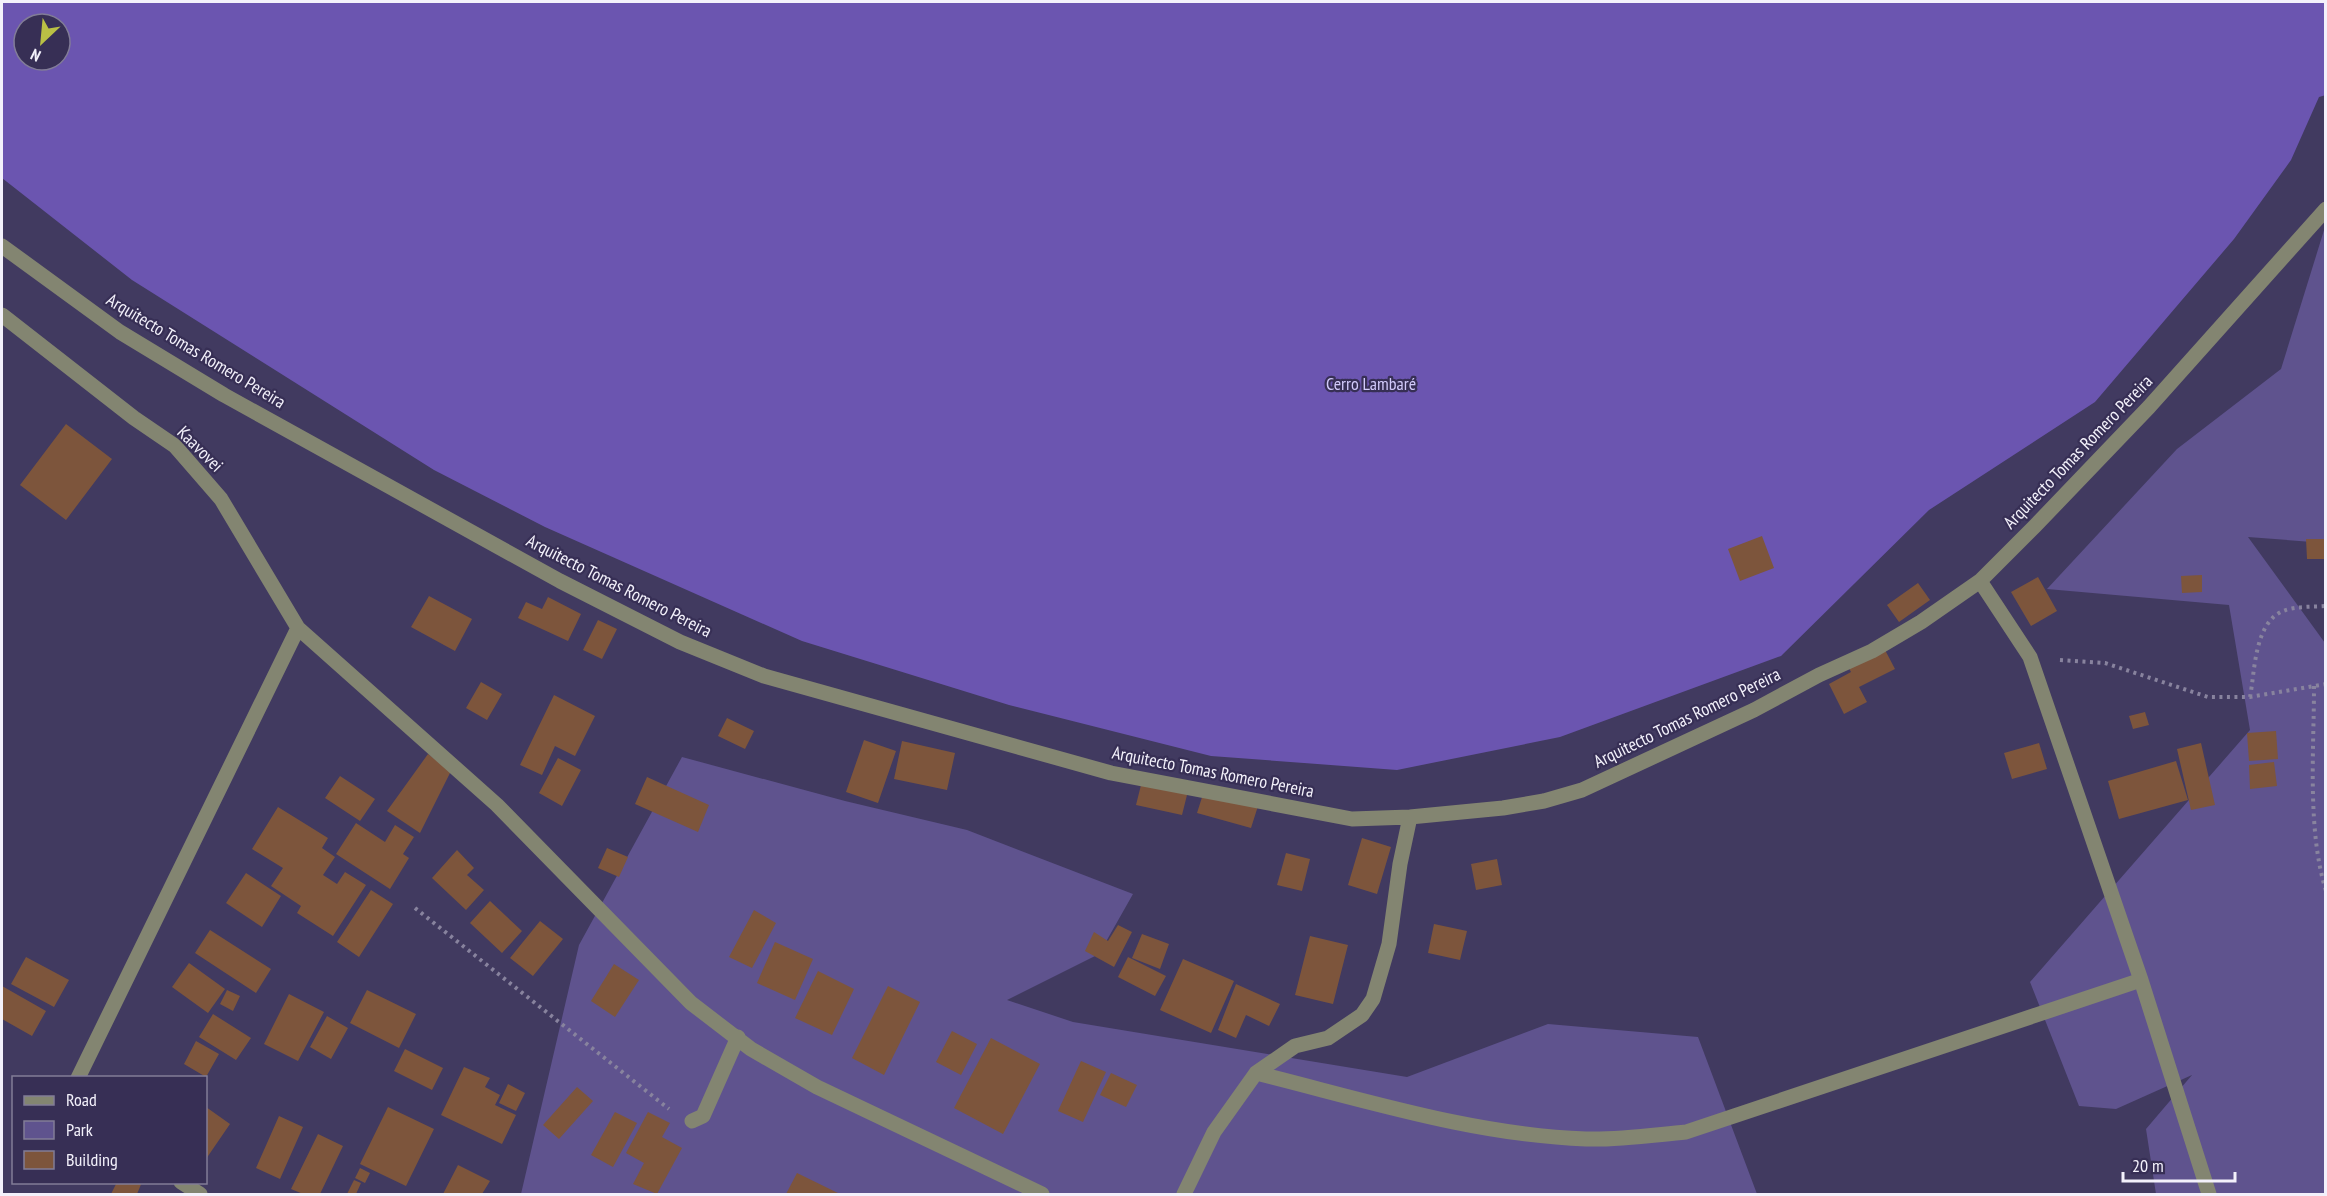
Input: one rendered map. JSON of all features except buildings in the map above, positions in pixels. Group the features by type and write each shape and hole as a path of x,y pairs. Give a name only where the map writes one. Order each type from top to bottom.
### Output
{"street":[{"name":"Arquitecto Tomas Romero Pereira","path":"2,246 120,332 224,395 560,581 701,651 764,676 1111,773 1352,819 1410,817 1503,808 1544,801 1582,790 1699,737 1872,651 1921,622 1980,581 2149,407 2325,209"},
{"name":"Kaavovei","path":"2,315 134,418 175,446 221,499 298,628 497,805 691,1003 751,1049 817,1087 1042,1194"},
{"path":"1980,581 2030,657 2141,980 2209,1194"},
{"path":"78,1076 298,628"},
{"path":"1184,1194 1214,1132 1256,1073 1295,1046 1328,1038 1362,1015 1373,999 1389,944 1400,864 1410,817"},
{"path":"1256,1073 1399,1110 1516,1133 1586,1139 1629,1138 1686,1132 2141,980"},
{"path":"692,1121 703,1116 738,1037"},
{"path":"184,1184 200,1194"}],"path":[{"path":"2250,697 2262,633 2270,622 2282,611 2325,606"},
{"path":"2030,657 2105,663 2208,697 2250,697 2325,684"},
{"path":"2314,686 2315,807 2319,869 2325,891"},
{"path":"415,908 681,1119 692,1121"}],"green space":[{"name":"Cerro Lambaré","path":"2,2 2325,2 2326,95 2319,97 2291,160 2234,239 2095,402 1929,510 1781,656 1560,737 1397,770 1211,756 1009,705 802,641 545,527 434,470 132,280 2,178"},
{"path":"2325,227 2325,543 2248,537 2325,643 2325,1194 2156,1194 2146,1129 2192,1075 2116,1109 2079,1106 2030,982 2250,730 2229,605 2047,589 2177,449 2281,369"},
{"path":"682,757 845,801 967,830 1133,894 1099,954 1007,1000 1073,1022 1407,1077 1548,1024 1698,1037 1757,1194 521,1194 579,945"}]}
